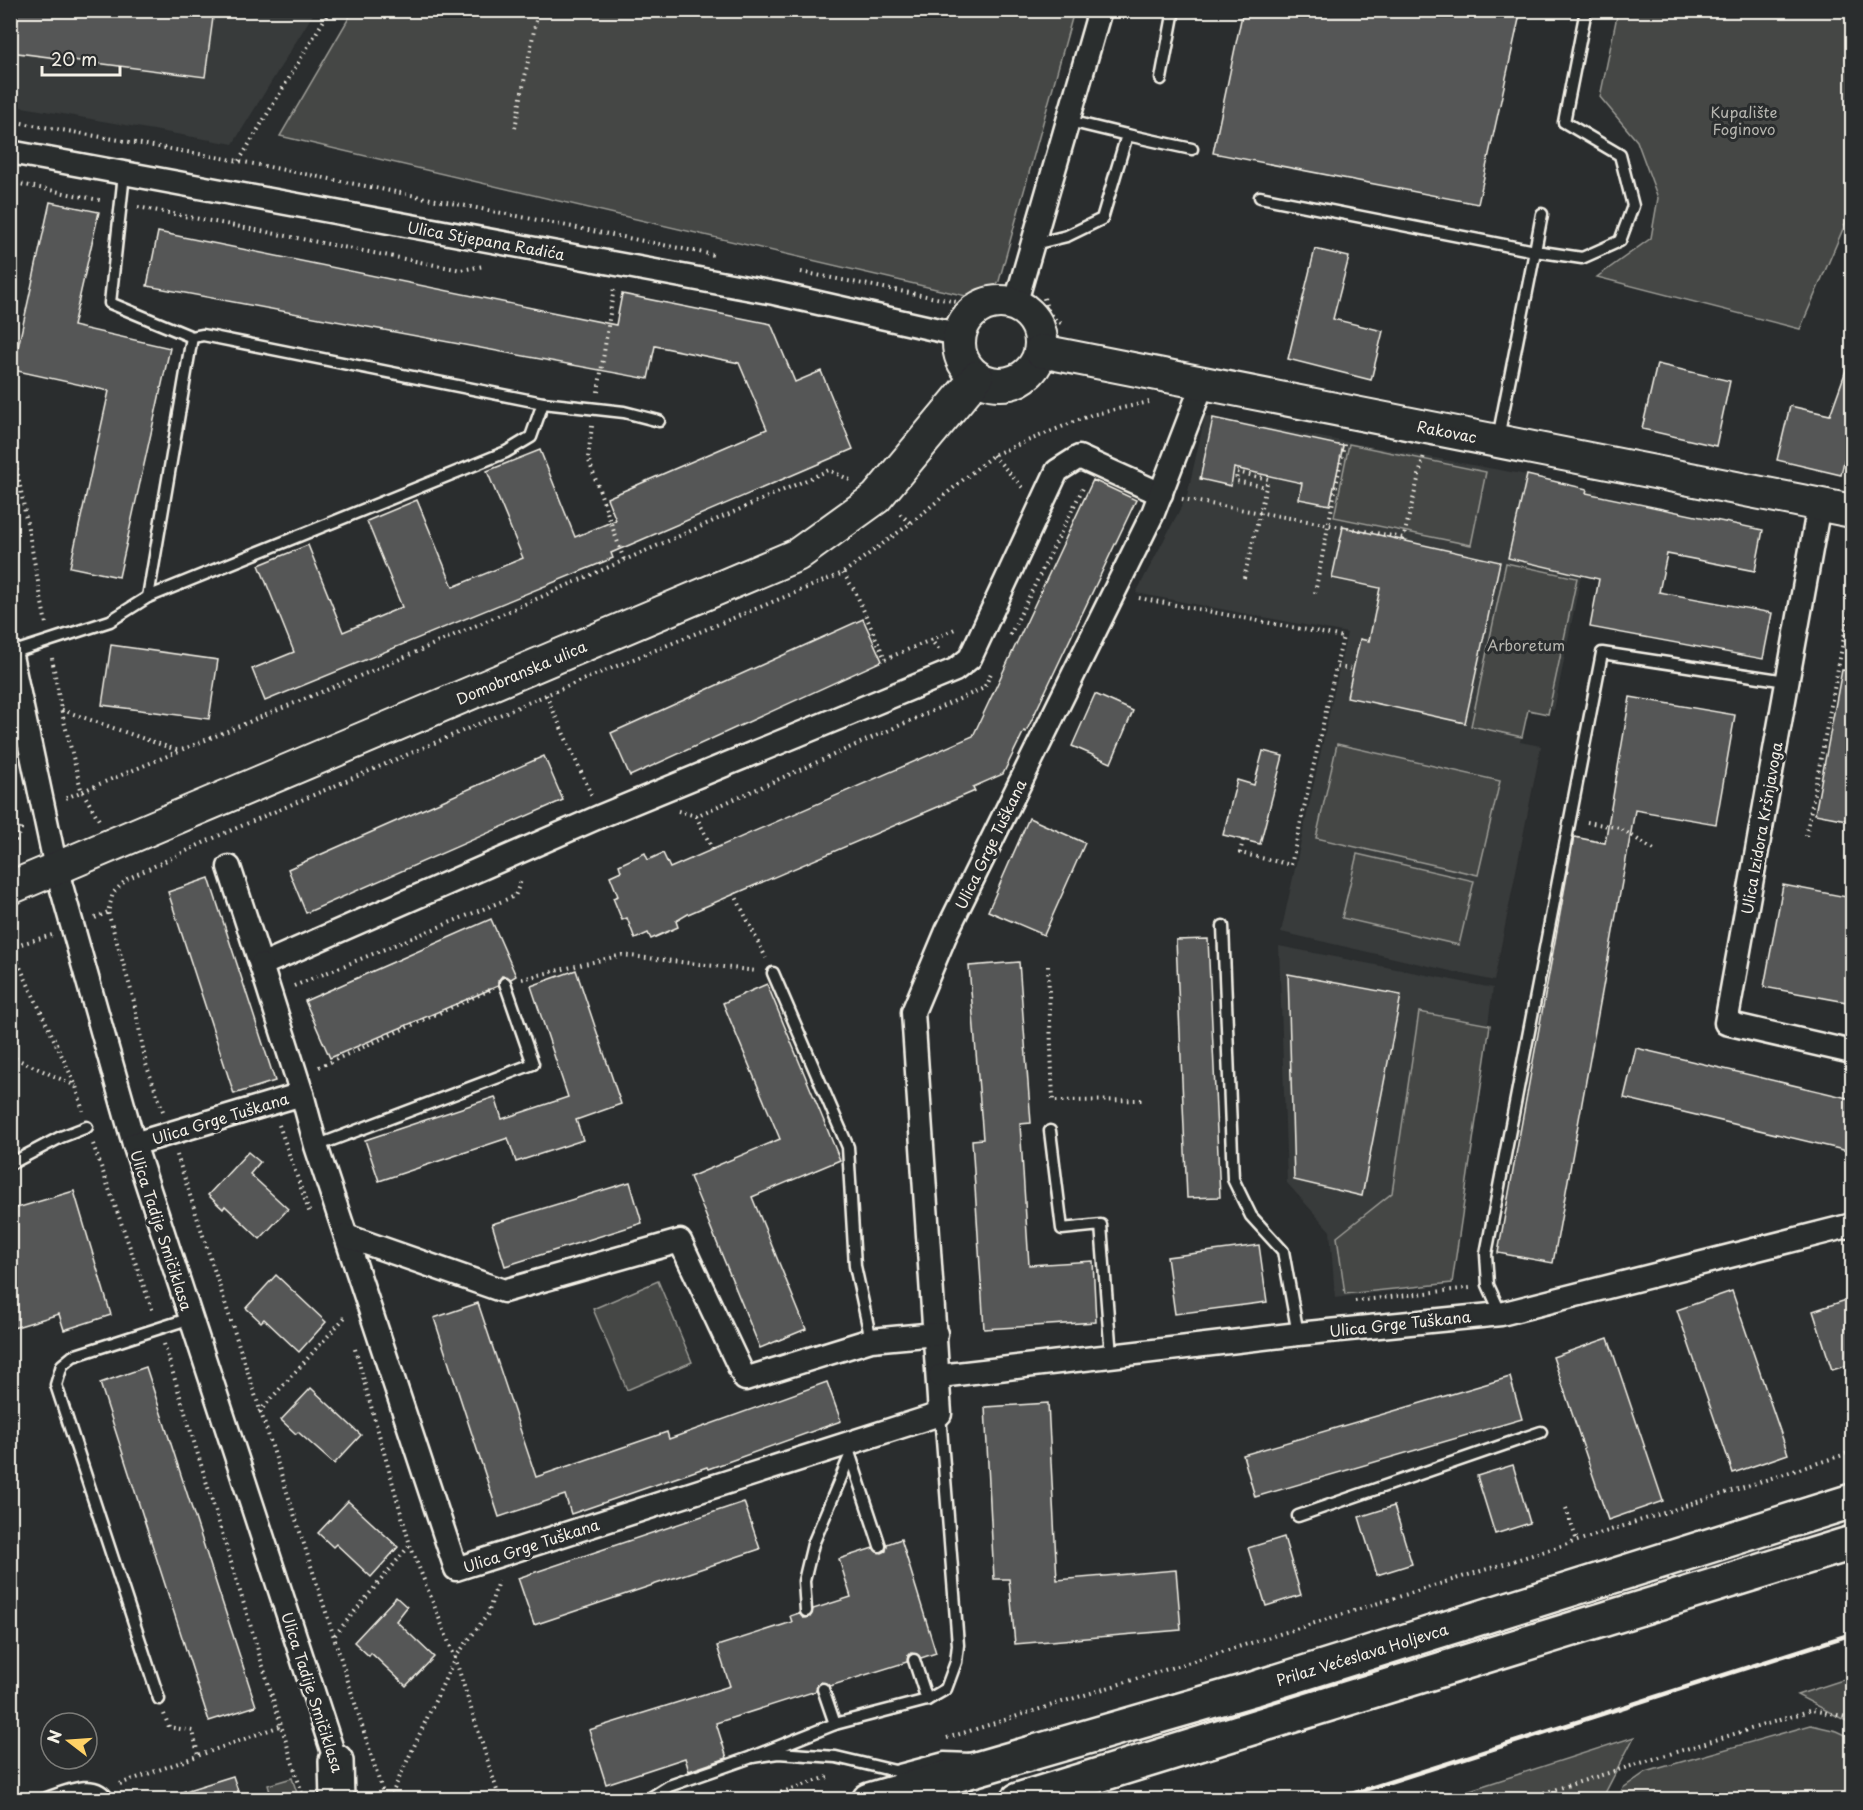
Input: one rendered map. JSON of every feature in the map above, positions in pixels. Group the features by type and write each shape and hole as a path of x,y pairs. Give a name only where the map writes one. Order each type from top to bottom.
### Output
{"main road":[{"path":"1028,298 1028,313 1041,336 1041,351 1036,363 1016,381 990,383 977,377 961,356 961,335 968,318 978,309 990,304 1028,298"},
{"name":"Rakovac","path":"1041,351 1852,511"},
{"name":"Domobranska ulica","path":"10,888 797,555 876,498 977,377"},
{"name":"Prilaz Većeslava Holjevca","path":"869,1800 992,1762 1256,1688 1852,1501"},
{"path":"1018,1800 1852,1543"},
{"path":"336,1761 337,1800"}],"street":[{"path":"1028,298 1034,244 1100,10"},
{"name":"Ulica Stjepana Radića","path":"10,152 774,293 961,335"},
{"name":"Ulica Grge Tuškana","path":"134,1144 271,1102 299,1085 316,1146 456,1569 849,1450 940,1414 940,1376 913,1012 946,931 1170,496 1203,384"},
{"path":"261,965 601,816 955,670 970,658 1057,471 1079,457 1170,496"},
{"name":"Ulica Izidora Kršnjavoga","path":"1819,505 1726,1023 1852,1052"},
{"name":"Ulica Tadije Smičiklasa","path":"11,652 56,868 134,1144 348,1800"},
{"path":"229,867 299,1085"},
{"name":"Ulica Grge Tuškana","path":"940,1376 1298,1334 1501,1314 1852,1224"},
{"path":"346,1236 504,1291 680,1241 745,1379 871,1340 936,1334"}],"lane":[{"path":"1161,80 1174,10"},
{"path":"1260,196 1535,251 1582,258 1620,241 1633,206 1620,155 1564,122 1586,10"},
{"path":"1069,121 1192,148"},
{"path":"1034,244 1068,236 1102,219 1126,135"},
{"path":"124,174 110,303 192,337 203,335 543,403 624,412 659,422"},
{"path":"1498,441 1542,214"},
{"path":"148,597 192,337"},
{"path":"11,652 49,642 110,621 148,597 506,452 531,437 543,403"},
{"path":"1501,1314 1488,1286 1486,1254 1602,653 1786,681"},
{"path":"1222,926 1233,1179 1251,1216 1283,1251 1298,1334"},
{"path":"773,973 848,1147 855,1266 871,1340"},
{"path":"316,1146 533,1064 505,983"},
{"path":"10,1164 61,1137 87,1127"},
{"path":"1050,1131 1062,1229 1101,1225 1111,1357"},
{"path":"159,1699 56,1385 62,1365 74,1356 191,1318"},
{"name":"Ulica Grge Tuškana","path":"752,1757 804,1734 835,1724 927,1701 946,1689 956,1662 958,1645 940,1414"},
{"path":"1298,1516 1541,1432"},
{"path":"849,1450 879,1546"},
{"path":"806,1611 804,1581 813,1544 849,1450"},
{"path":"914,1660 927,1701"},
{"path":"823,1689 835,1724"},
{"path":"647,1800 669,1786 752,1757 778,1753 836,1757 895,1771 944,1758 963,1757 992,1762"},
{"path":"41,1800 76,1788 95,1786 104,1791 109,1800"}],"path":[{"path":"239,162 330,10"},
{"path":"515,128 538,10"},
{"path":"10,121 239,162 720,256"},
{"path":"10,182 461,270 494,264"},
{"path":"790,270 962,303 975,302"},
{"path":"604,281 615,284 588,458 624,560"},
{"path":"1028,298 1065,326"},
{"path":"10,433 61,710 81,789 97,817"},
{"path":"1315,593 1346,436"},
{"path":"1170,496 1403,539 1425,452"},
{"path":"993,455 1024,488"},
{"path":"64,798 81,789 391,663 829,470 854,482"},
{"path":"1244,578 1268,479 1237,472 1236,481 1266,487"},
{"path":"904,517 911,523"},
{"path":"843,573 855,591 885,659 931,640 955,670 969,695"},
{"path":"1806,836 1852,595"},
{"path":"1129,596 1343,637 1291,865 1240,853 1243,840"},
{"path":"1336,667 1353,669"},
{"path":"546,695 601,816"},
{"path":"61,710 179,751"},
{"path":"696,816 713,850"},
{"path":"1571,820 1620,828 1657,852"},
{"path":"10,843 19,834 22,827 21,821"},
{"path":"734,893 773,973"},
{"path":"108,912 133,997 146,1064 171,1134 259,1412 335,1636 387,1800"},
{"path":"11,947 76,1086 87,1127 159,1329 304,1800"},
{"path":"299,1085 505,983 622,955 773,973"},
{"path":"1048,966 1053,1101 1145,1100"},
{"path":"10,1056 76,1086"},
{"path":"271,1102 310,1215"},
{"path":"342,1305 349,1328"},
{"path":"259,1412 346,1316"},
{"path":"352,1339 410,1545 454,1658 500,1800"},
{"path":"942,1739 1577,1541 1852,1452"},
{"path":"1566,1508 1577,1541"},
{"path":"335,1636 410,1545"},
{"path":"387,1800 454,1658 488,1614 508,1552"},
{"path":"159,1699 169,1727 193,1731 198,1755"},
{"path":"1521,1800 1812,1710 1852,1718"},
{"path":"120,1792 117,1785 280,1726"},
{"path":"758,1800 863,1764"}],"shaded area":[{"path":"10,11 315,11 233,144 11,105"},
{"path":"1205,416 1527,475 1598,491 1554,710 1528,706 1520,742 1541,746 1494,981 1281,932 1347,633 1136,593 1187,496"},
{"path":"1279,946 1493,988 1452,1283 1335,1298 1330,1231 1287,1183"}],"green space":[{"path":"353,11 1074,11 999,281 989,292 966,296 280,136"},
{"name":"Kupalište Foginovo","path":"1618,11 1852,11 1852,208 1800,329 1597,277 1651,238 1658,198 1637,141 1600,97"},
{"path":"1349,444 1486,472 1471,545 1334,517"},
{"name":"Arboretum","path":"1506,563 1577,578 1548,714 1528,710 1522,737 1471,726"},
{"path":"1337,744 1500,781 1478,875 1316,838"},
{"path":"1357,854 1474,881 1459,945 1342,918"},
{"path":"1419,1012 1490,1025 1452,1283 1345,1294 1337,1237 1392,1193"},
{"path":"658,1281 692,1362 627,1390 593,1309"},
{"path":"1852,1677 1852,1724 1797,1695"},
{"path":"1811,1725 1837,1731 1852,1738 1852,1799 1617,1799 1623,1788 1646,1772"},
{"path":"1634,1737 1602,1799 1442,1799"},
{"path":"292,1778 299,1799 272,1799 268,1785"}],"building":[{"path":"10,10 214,10 205,77 10,52"},
{"path":"1243,10 1521,10 1478,204 1213,153"},
{"path":"50,202 99,212 73,326 170,348 119,577 70,567 109,391 13,370"},
{"path":"158,232 616,325 622,294 771,324 795,382 821,371 853,449 611,553 613,558 265,701 252,669 294,652 259,565 308,545 343,632 402,607 367,521 417,500 453,587 523,558 487,471 540,450 575,537 616,520 607,498 767,429 739,363 655,346 648,379 147,286"},
{"path":"1315,249 1349,257 1333,319 1383,331 1371,380 1288,359"},
{"path":"1850,359 1852,360 1852,425 1841,475 1777,460 1790,406 1830,415"},
{"path":"1657,364 1730,381 1716,446 1642,429"},
{"path":"1213,418 1343,446 1330,505 1299,499 1302,483 1234,468 1231,486 1200,479"},
{"path":"1527,475 1587,489 1586,493 1763,530 1755,571 1667,554 1659,592 1772,613 1763,659 1590,627 1599,579 1508,558"},
{"path":"1093,480 1136,500 1026,732 1024,731 1003,774 973,787 975,791 688,914 676,921 678,927 651,939 648,933 635,939 627,918 622,920 613,898 618,896 610,876 621,871 619,865 645,853 648,860 663,853 670,868 973,736"},
{"path":"1343,527 1500,562 1465,723 1347,697 1360,639 1369,641 1380,588 1332,578"},
{"path":"863,619 882,661 630,776 611,733"},
{"path":"111,645 218,660 209,719 102,705"},
{"path":"1842,670 1852,671 1852,821 1815,814"},
{"path":"1095,694 1133,711 1111,763 1072,746"},
{"path":"1630,697 1735,715 1716,824 1635,810 1553,1263 1498,1253 1574,837 1605,843"},
{"path":"1263,751 1283,756 1260,844 1223,835 1237,780 1254,785"},
{"path":"544,756 563,800 306,913 288,869"},
{"path":"1029,818 1085,843 1044,935 988,911"},
{"path":"209,878 275,1081 234,1094 168,892"},
{"path":"1783,885 1852,898 1852,1003 1764,987"},
{"path":"491,919 516,976 511,979 502,976 498,981 498,986 330,1058 305,1001"},
{"path":"1208,939 1220,1197 1187,1198 1176,940"},
{"path":"1019,962 1031,1123 1020,1124 1029,1265 1093,1261 1096,1322 984,1329 972,1140 983,1139 969,966"},
{"path":"576,970 621,1104 576,1120 583,1140 516,1162 508,1138 379,1181 365,1140 495,1097 502,1119 568,1097 531,986"},
{"path":"1288,974 1401,995 1362,1196 1294,1180"},
{"path":"767,984 840,1160 752,1197 806,1329 760,1348 690,1177 780,1139 723,1003"},
{"path":"1636,1048 1852,1099 1852,1152 1624,1098"},
{"path":"248,1152 260,1162 250,1174 288,1209 260,1239 225,1206 223,1209 208,1195"},
{"path":"630,1182 642,1223 505,1266 492,1224"},
{"path":"74,1191 111,1315 64,1330 59,1314 10,1329 10,1210"},
{"path":"1259,1245 1267,1302 1175,1314 1167,1257"},
{"path":"276,1275 326,1322 299,1352 264,1319 261,1322 246,1308"},
{"path":"1732,1291 1788,1454 1733,1473 1677,1310"},
{"path":"1852,1298 1852,1364 1832,1370 1813,1311"},
{"path":"478,1303 536,1477 667,1432 669,1439 827,1382 841,1421 708,1469 707,1467 571,1514 565,1495 499,1517 434,1318"},
{"path":"1608,1338 1663,1501 1608,1520 1553,1357"},
{"path":"146,1367 256,1706 209,1721 100,1383"},
{"path":"1510,1377 1522,1419 1255,1497 1243,1455"},
{"path":"311,1388 361,1435 334,1464 281,1420"},
{"path":"1048,1403 1057,1580 1176,1570 1181,1630 1015,1644 1009,1579 994,1579 985,1407"},
{"path":"1513,1465 1530,1523 1495,1534 1477,1476"},
{"path":"348,1501 398,1547 371,1577 336,1544 333,1547 318,1533"},
{"path":"744,1502 760,1549 534,1625 518,1578"},
{"path":"1394,1506 1412,1564 1377,1575 1359,1517"},
{"path":"1284,1537 1301,1595 1266,1606 1248,1548"},
{"path":"901,1539 936,1653 921,1658 912,1653 908,1655 907,1662 830,1686 821,1682 817,1685 816,1691 716,1723 727,1758 689,1771 685,1758 606,1784 589,1730 730,1686 717,1646 792,1622 790,1616 799,1613 803,1618 810,1617 813,1609 851,1597 839,1559 873,1548 882,1553 886,1551 887,1544"},
{"path":"396,1597 407,1607 396,1621 434,1657 406,1686 371,1653 369,1656 354,1642"},
{"path":"233,1776 241,1800 173,1800 172,1795"}],"railway":[{"path":"1333,1800 1852,1634"}]}
